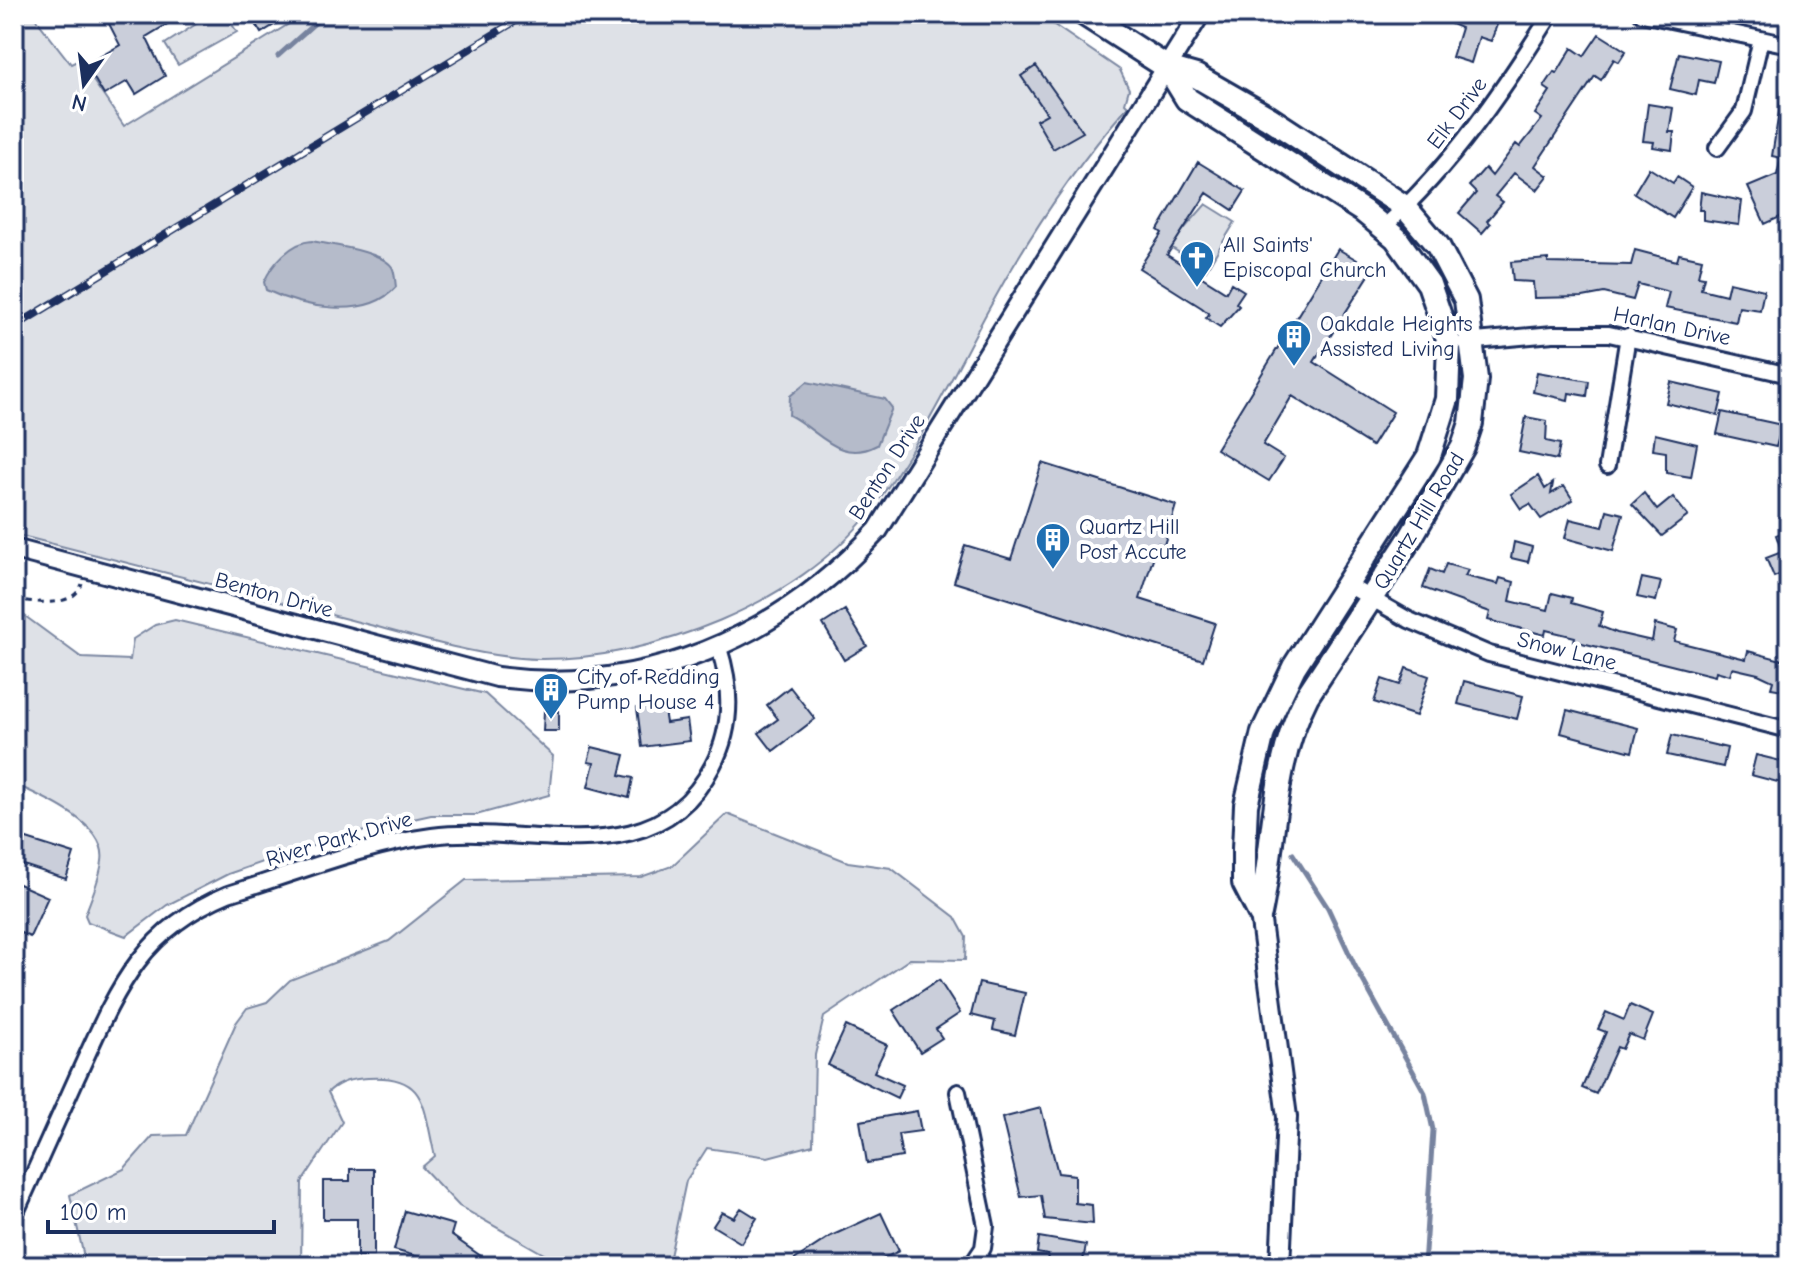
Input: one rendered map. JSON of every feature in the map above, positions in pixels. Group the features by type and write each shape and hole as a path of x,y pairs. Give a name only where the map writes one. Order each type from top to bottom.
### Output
{"main road":[{"name":"Quartz Hill Road","path":"1084,14 1168,68 1196,76 1224,91 1405,207 1438,246 1466,300 1474,341 1475,402 1463,447 1443,486 1307,696 1294,722 1275,793 1260,914"},
{"name":"Quartz Hill Road","path":"1168,68 1187,99 1384,227 1429,284 1449,342 1447,399 1434,445 1411,487 1346,584 1288,679 1258,749 1246,805 1243,874 1247,893 1260,914"}],"street":[{"name":"Benton Drive","path":"14,549 459,668 526,681 593,680 641,672 719,648 791,608 856,554 878,530 1200,14"},
{"name":"Elk Drive","path":"1384,227 1475,131 1551,14"},
{"path":"1642,14 1789,45"},
{"path":"1717,148 1744,111 1761,39"},
{"name":"Harlan Drive","path":"1449,342 1562,333 1628,336 1789,375"},
{"path":"1607,466 1628,336"},
{"name":"Snow Lane","path":"1346,584 1446,638 1489,654 1789,730"},
{"name":"River Park Drive","path":"14,1217 125,974 167,929 228,894 404,841 458,834 590,839 619,836 655,824 696,791 717,757 729,706 719,648"},
{"name":"Quartz Hill Road","path":"1260,914 1287,1117 1280,1266"},
{"path":"958,1092 986,1226 983,1248 971,1266"}],"path":[{"path":"14,599 46,602 71,597 79,592 87,569"}],"shaded area":[{"path":"14,14 32,14 71,64 79,60 124,126 305,14 1038,14 1120,70 1129,89 1125,103 1128,106 1069,180 1034,232 902,466 869,513 839,545 803,574 763,599 720,620 674,637 583,657 515,658 442,644 14,534"},
{"path":"212,14 225,14 237,32 178,65 165,44"},
{"path":"1132,14 1176,14 1173,19 1148,24"},
{"path":"1206,204 1235,222 1206,270 1169,246"},
{"path":"14,608 82,658 130,660 133,639 155,625 175,620 485,694 553,756 549,795 476,815 431,815 285,854 228,874 167,905 126,936 88,922 85,915 102,861 101,848 95,835 70,813 14,784"},
{"path":"727,814 848,862 891,868 955,917 966,937 965,960 910,959 824,1017 815,1055 813,1145 768,1157 707,1148 686,1181 668,1266 555,1266 549,1257 459,1206 422,1167 435,1156 420,1098 402,1082 368,1078 346,1081 328,1092 342,1122 302,1182 301,1266 86,1266 70,1195 124,1169 153,1136 186,1135 236,1023 247,1008 267,1002 290,980 389,941 466,880 641,877 672,866"}],"water":[{"path":"312,241 367,253 386,261 393,269 396,287 383,298 368,304 333,308 297,301 266,290 264,282 277,261 297,245"},
{"path":"807,382 885,399 892,408 877,445 864,450 841,449 789,415 790,396"}],"building":[{"path":"104,14 184,14 146,37 165,76 136,94 128,81 104,95 86,65 120,45"},
{"path":"250,14 292,14 261,33"},
{"path":"1454,14 1472,14 1498,22 1491,41 1479,37 1471,63 1452,57 1461,28 1451,24"},
{"path":"1599,34 1626,51 1619,62 1614,59 1601,80 1595,76 1535,166 1548,176 1537,190 1514,173 1495,196 1503,202 1487,221 1490,224 1482,233 1459,213 1476,193 1469,186 1485,168 1492,176 1516,144 1520,147 1542,119 1535,114 1550,91 1544,87 1554,72 1557,73 1572,48 1584,56"},
{"path":"1679,53 1719,61 1714,83 1699,80 1696,95 1670,89"},
{"path":"1036,66 1083,132 1053,149 1036,120 1047,114 1021,76"},
{"path":"1783,87 1789,88 1789,213 1765,224 1748,187 1777,175 1781,158 1772,156"},
{"path":"1648,104 1673,108 1669,132 1674,132 1672,150 1653,147 1654,142 1643,141"},
{"path":"1198,162 1245,191 1233,210 1207,193 1167,255 1226,292 1231,283 1244,291 1236,303 1239,306 1220,327 1206,318 1209,314 1202,308 1139,268 1162,233 1158,230"},
{"path":"1649,168 1673,183 1677,177 1692,187 1673,218 1634,193"},
{"path":"1701,192 1742,201 1739,225 1703,220 1703,210 1699,210"},
{"name":"Oakdale Heights Assisted Living","path":"1338,249 1373,269 1314,362 1393,412 1372,446 1292,396 1263,445 1284,458 1269,481 1216,449"},
{"path":"1635,250 1677,261 1679,254 1702,259 1698,276 1704,277 1701,289 1726,295 1729,282 1764,290 1760,310 1739,307 1736,322 1665,308 1669,292 1638,284 1633,300 1604,293 1583,297 1534,298 1533,282 1513,281 1511,262 1548,259 1548,263 1631,265"},
{"path":"1537,372 1589,381 1587,396 1569,393 1568,400 1533,392"},
{"path":"1671,382 1723,394 1718,415 1666,403"},
{"path":"1722,412 1782,425 1776,447 1717,434"},
{"path":"1526,417 1547,421 1546,441 1560,444 1557,460 1519,452"},
{"path":"1655,434 1697,444 1691,477 1666,473 1666,452 1653,450"},
{"name":"Quartz Hill Post Accute","path":"1042,463 1176,505 1164,545 1158,543 1140,599 1215,623 1203,660 954,582 965,545 1011,559"},
{"path":"1538,476 1545,489 1553,483 1551,494 1564,486 1573,500 1541,519 1530,504 1521,509 1511,494"},
{"path":"1644,493 1657,510 1673,497 1688,516 1662,536 1632,504"},
{"path":"1607,510 1623,514 1613,551 1565,538 1570,519 1603,527"},
{"path":"1789,530 1789,571 1774,577 1766,558 1782,552 1776,535"},
{"path":"1514,542 1532,547 1528,562 1511,558"},
{"path":"1446,564 1468,570 1465,576 1498,584 1500,578 1514,582 1510,601 1548,610 1552,593 1572,598 1571,603 1603,612 1599,626 1617,633 1652,641 1655,624 1677,630 1674,641 1746,659 1748,651 1789,662 1789,691 1771,688 1773,681 1758,674 1732,668 1730,675 1716,671 1715,676 1574,641 1575,637 1546,630 1545,635 1488,620 1490,612 1423,588 1430,569 1442,574"},
{"path":"1642,578 1661,582 1656,601 1637,597"},
{"path":"845,610 867,646 844,660 823,624"},
{"path":"1406,668 1429,676 1416,716 1374,702 1382,679 1400,685"},
{"path":"1464,681 1523,696 1517,719 1458,704"},
{"path":"790,687 815,719 773,751 759,733 778,719 767,705"},
{"path":"663,704 666,723 687,720 690,741 642,747 637,708"},
{"path":"1567,710 1638,728 1632,752 1561,733"},
{"name":"City of Redding Pump House 4","path":"544,711 559,711 559,731 543,731"},
{"path":"1672,735 1727,748 1723,767 1667,755"},
{"path":"592,747 625,755 620,775 633,778 629,798 588,787 594,763 588,762"},
{"path":"1756,755 1789,763 1789,785 1751,775"},
{"path":"14,835 74,854 66,879 14,862"},
{"path":"14,882 48,897 30,937 14,930"},
{"path":"939,980 960,1013 936,1029 942,1038 920,1052 893,1010"},
{"path":"979,983 1025,993 1015,1035 993,1030 995,1021 971,1015"},
{"path":"1630,1005 1653,1015 1643,1040 1629,1034 1622,1049 1617,1047 1596,1094 1582,1088 1606,1032 1598,1029 1606,1012 1624,1020"},
{"path":"846,1026 887,1045 874,1072 903,1085 897,1098 828,1065"},
{"path":"1041,1108 1058,1173 1075,1175 1075,1203 1092,1205 1093,1224 1045,1219 1041,1195 1021,1197 1002,1118"},
{"path":"917,1111 921,1131 898,1134 902,1157 867,1163 860,1121"},
{"path":"350,1169 374,1169 374,1256 357,1256 357,1219 323,1219 323,1181 350,1181"},
{"path":"741,1208 757,1218 741,1243 713,1226 722,1212 734,1218"},
{"path":"405,1211 454,1225 451,1235 495,1266 451,1266 394,1250"},
{"path":"881,1213 899,1251 868,1266 785,1266 831,1236"},
{"path":"1039,1237 1086,1245 1082,1266 1046,1266 1048,1255 1037,1253"}],"waterway":[{"path":"278,56 325,14"},
{"path":"1293,854 1328,908 1355,966 1425,1093 1433,1130 1424,1266"}],"railway":[{"path":"14,327 527,14"}],"place":[{"name":"All Saints' Episcopal Church","path":"1197,289"},
{"name":"Oakdale Heights Assisted Living","path":"1294,368"},
{"name":"Quartz Hill Post Accute","path":"1053,571"},
{"name":"City of Redding Pump House 4","path":"551,721"}]}
